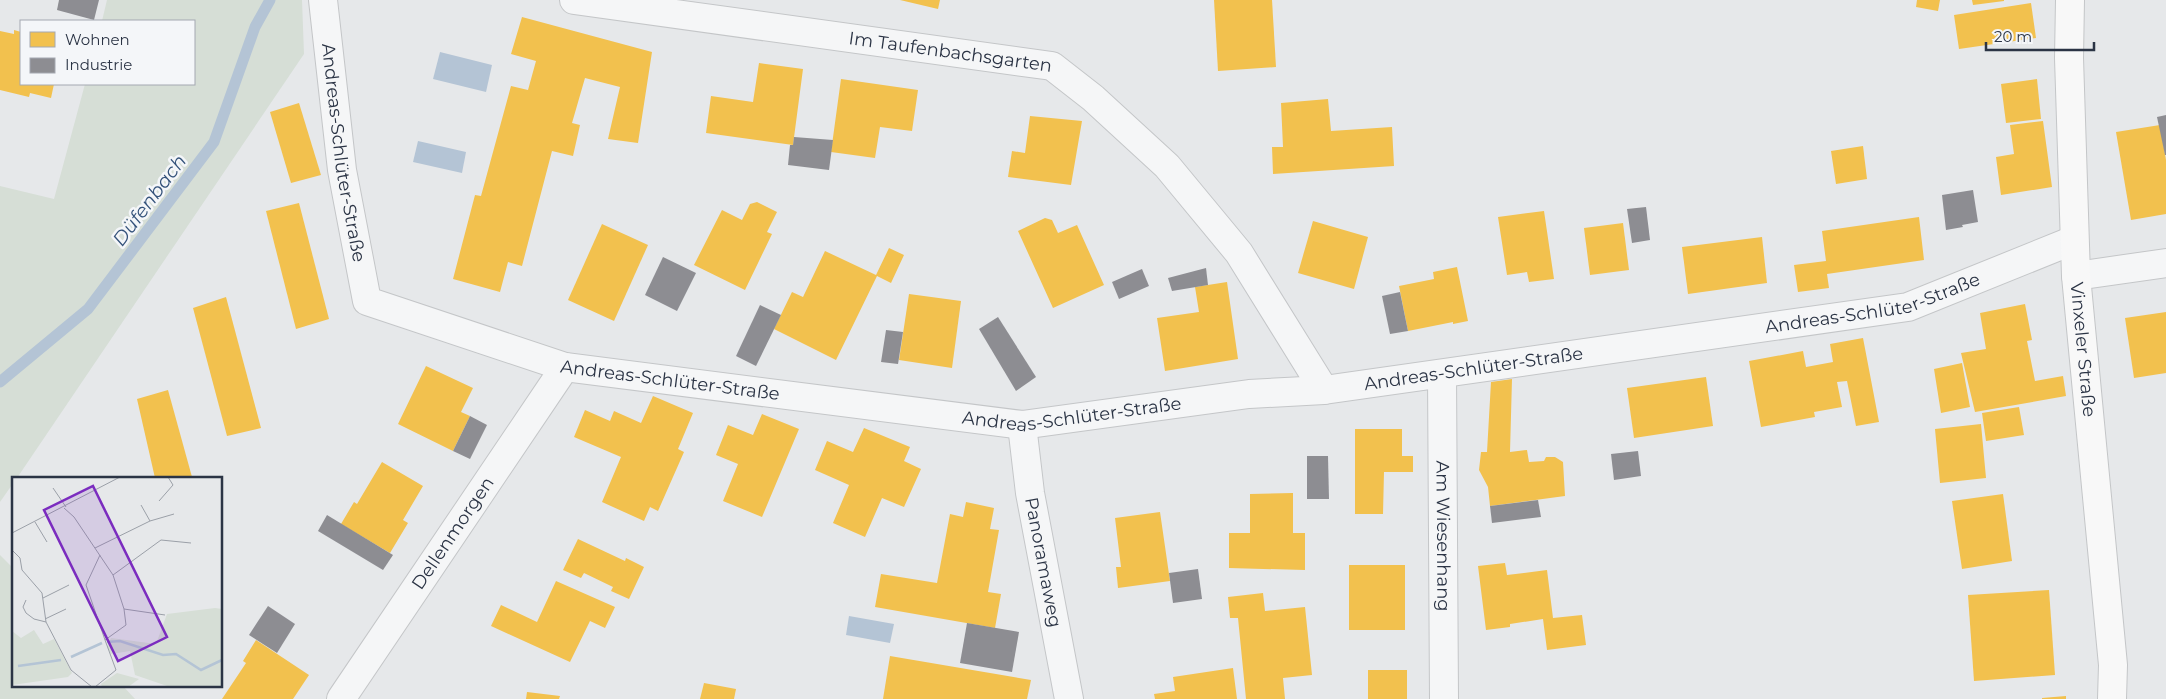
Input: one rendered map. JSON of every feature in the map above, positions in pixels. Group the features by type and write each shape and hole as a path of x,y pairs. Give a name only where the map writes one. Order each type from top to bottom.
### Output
{"main road":[{"name":"Vinxeler Straße","path":"2070,0 2069,58 2076,276 2113,665 2112,699"}],"street":[{"name":"Andreas-Schlüter-Straße","path":"323,0 342,170 367,301 565,367 1022,425 1249,394 1324,390 1908,307 2074,240"},
{"name":"Im Taufenbachsgarten","path":"574,0 1052,66 1094,98 1167,166 1239,253 1324,390"},
{"path":"2076,276 2166,263"},
{"name":"Dellenmorgen","path":"341,699 565,367"},
{"name":"Am Wiesenhang","path":"1442,374 1444,699"},
{"name":"Panoramaweg","path":"1022,425 1030,492 1069,699"}],"shaded area":[{"path":"107,0 302,0 304,54 18,477 12,477 12,485 0,502 0,186 54,199 85,85 195,85 195,20 102,20"},
{"path":"0,555 12,567 12,686 123,686 135,699 0,699"}],"water":[{"path":"440,52 492,65 486,92 433,79"},
{"path":"418,141 466,152 462,173 413,162"},
{"path":"849,616 894,624 890,643 846,635"}],"building: Wohnen":[{"path":"900,0 940,0 938,9"},
{"path":"1214,0 1272,0 1276,67 1218,71"},
{"path":"1917,0 1940,0 1938,11 1916,7"},
{"path":"1972,0 2004,0 2004,1 1973,5"},
{"path":"2031,3 2036,38 1959,49 1954,15"},
{"path":"522,17 652,52 638,143 608,139 620,87 585,78 572,123 580,125 573,156 552,151 522,266 508,262 500,292 453,279 475,195 481,196 511,86 528,90 536,61 511,54"},
{"path":"14,30 20,32 20,85 54,85 51,98 30,93 29,97 0,90 0,31 14,34"},
{"path":"759,63 803,69 793,145 706,133 711,96 753,102"},
{"path":"841,79 918,90 912,131 880,127 875,158 831,152"},
{"path":"2037,79 2041,119 2006,123 2001,84"},
{"path":"1328,99 1331,131 1392,127 1394,166 1273,174 1272,147 1283,147 1281,103"},
{"path":"299,103 321,175 291,183 270,112"},
{"path":"1030,116 1082,121 1071,185 1008,177 1012,151 1025,153"},
{"path":"2043,121 2052,187 2001,195 1996,157 2014,154 2010,125"},
{"path":"2160,125 2166,160 2166,214 2131,220 2116,132"},
{"path":"1863,146 1867,179 1836,184 1831,151"},
{"path":"757,202 777,212 767,232 772,234 745,290 694,265 722,210 742,220 750,204"},
{"path":"299,203 329,319 296,329 266,211"},
{"path":"1544,211 1554,279 1529,282 1527,272 1507,275 1498,217"},
{"path":"1919,217 1924,260 1827,274 1829,288 1798,292 1794,265 1826,261 1822,231"},
{"path":"1045,218 1052,220 1058,233 1077,225 1104,285 1053,308 1018,231"},
{"path":"1313,221 1368,237 1354,289 1298,273"},
{"path":"1623,223 1629,270 1590,275 1584,228"},
{"path":"602,224 648,245 614,321 568,300"},
{"path":"1762,237 1767,283 1688,294 1682,247"},
{"path":"889,248 904,255 891,283 877,276 836,360 774,329 792,292 803,297 825,251 876,275"},
{"path":"1457,267 1468,321 1408,331 1399,286 1434,279 1433,272"},
{"path":"1227,282 1238,359 1165,371 1157,318 1199,312 1195,287"},
{"path":"909,294 961,301 952,368 899,360"},
{"path":"226,297 261,428 227,436 193,308"},
{"path":"2025,304 2032,340 2027,341 2035,381 2063,376 2066,396 1975,412 1961,353 1986,349 1980,313"},
{"path":"2166,312 2166,373 2134,378 2125,318"},
{"path":"1863,338 1879,422 1856,426 1847,381 1837,382 1842,407 1814,412 1815,417 1761,427 1749,361 1803,351 1806,367 1833,362 1830,344"},
{"path":"1962,363 1970,407 1941,413 1934,369"},
{"path":"426,366 473,388 461,412 470,416 453,451 398,424"},
{"path":"1706,377 1713,426 1634,438 1627,388"},
{"path":"1512,379 1510,452 1527,450 1529,462 1544,461 1546,457 1555,457 1563,462 1565,496 1490,506 1488,487 1479,470 1481,452 1487,452 1491,382"},
{"path":"168,390 192,477 155,477 137,399"},
{"path":"653,396 693,413 678,449 684,452 658,511 650,507 644,521 602,502 621,457 574,437 585,410 610,421 614,411 641,423"},
{"path":"2019,407 2024,435 1986,441 1982,413"},
{"path":"762,414 799,429 762,517 723,501 738,464 716,455 728,425 753,435"},
{"path":"1981,424 1986,478 1940,483 1935,429"},
{"path":"864,428 910,447 904,461 921,469 904,507 882,498 865,537 833,523 849,485 815,470 827,441 853,452"},
{"path":"1355,429 1402,429 1402,456 1413,456 1413,472 1384,472 1383,514 1355,514"},
{"path":"382,462 423,486 403,520 408,523 390,553 341,524 354,502 357,504"},
{"path":"1293,493 1293,533 1305,533 1305,570 1229,568 1229,533 1250,533 1250,494"},
{"path":"2003,494 2012,561 1962,569 1952,501"},
{"path":"966,502 994,508 990,529 999,530 988,592 1001,594 995,628 875,607 881,574 937,583 950,514 963,517"},
{"path":"1160,512 1170,581 1118,588 1116,567 1121,567 1115,518"},
{"path":"578,539 625,561 626,558 644,567 629,599 611,591 613,587 584,573 581,578 563,570"},
{"path":"1505,563 1507,575 1547,570 1553,618 1582,615 1586,645 1547,650 1543,619 1510,624 1510,627 1486,630 1478,566"},
{"path":"1349,565 1405,565 1405,630 1349,630"},
{"path":"556,581 615,607 605,628 590,621 570,662 491,626 501,605 537,622"},
{"path":"2049,590 2055,675 1974,681 1968,595"},
{"path":"1263,593 1265,611 1305,607 1312,675 1283,678 1285,699 1246,699 1238,618 1230,618 1228,597"},
{"path":"256,640 309,675 293,699 222,699 246,663 243,661"},
{"path":"890,656 1031,680 1027,699 883,699"},
{"path":"1233,668 1237,699 1155,699 1154,694 1175,691 1173,677"},
{"path":"1368,670 1407,670 1407,699 1368,699"},
{"path":"704,683 736,689 734,699 700,699"},
{"path":"527,692 560,696 559,699 526,699"},
{"path":"2066,696 2066,699 2042,699 2042,698"}],"building: Industrie":[{"path":"59,0 99,0 94,20 57,10"},
{"path":"2166,115 2166,155 2165,155 2157,117"},
{"path":"794,137 833,140 829,170 788,165 790,145 793,145"},
{"path":"1973,190 1978,222 1946,230 1942,195"},
{"path":"1646,207 1650,240 1632,243 1627,209"},
{"path":"663,257 696,273 677,311 645,295"},
{"path":"1206,268 1208,285 1172,291 1168,278"},
{"path":"1142,269 1149,286 1119,299 1112,282"},
{"path":"1400,292 1408,331 1390,334 1382,296"},
{"path":"760,305 781,315 756,366 736,356"},
{"path":"998,317 1036,377 1016,391 979,329"},
{"path":"886,330 903,332 898,364 881,362"},
{"path":"470,416 487,425 470,459 453,451"},
{"path":"1638,451 1641,476 1614,480 1611,454"},
{"path":"1307,456 1328,456 1329,499 1307,499"},
{"path":"1538,500 1541,517 1492,523 1490,506"},
{"path":"327,515 393,555 383,570 318,531"},
{"path":"1198,569 1202,599 1173,603 1169,573"},
{"path":"268,606 295,624 277,653 249,635"},
{"path":"967,623 1019,632 1012,672 960,663"}],"waterway":[{"name":"Düfenbach","path":"0,382 88,309 214,142 255,27 270,0"}]}
